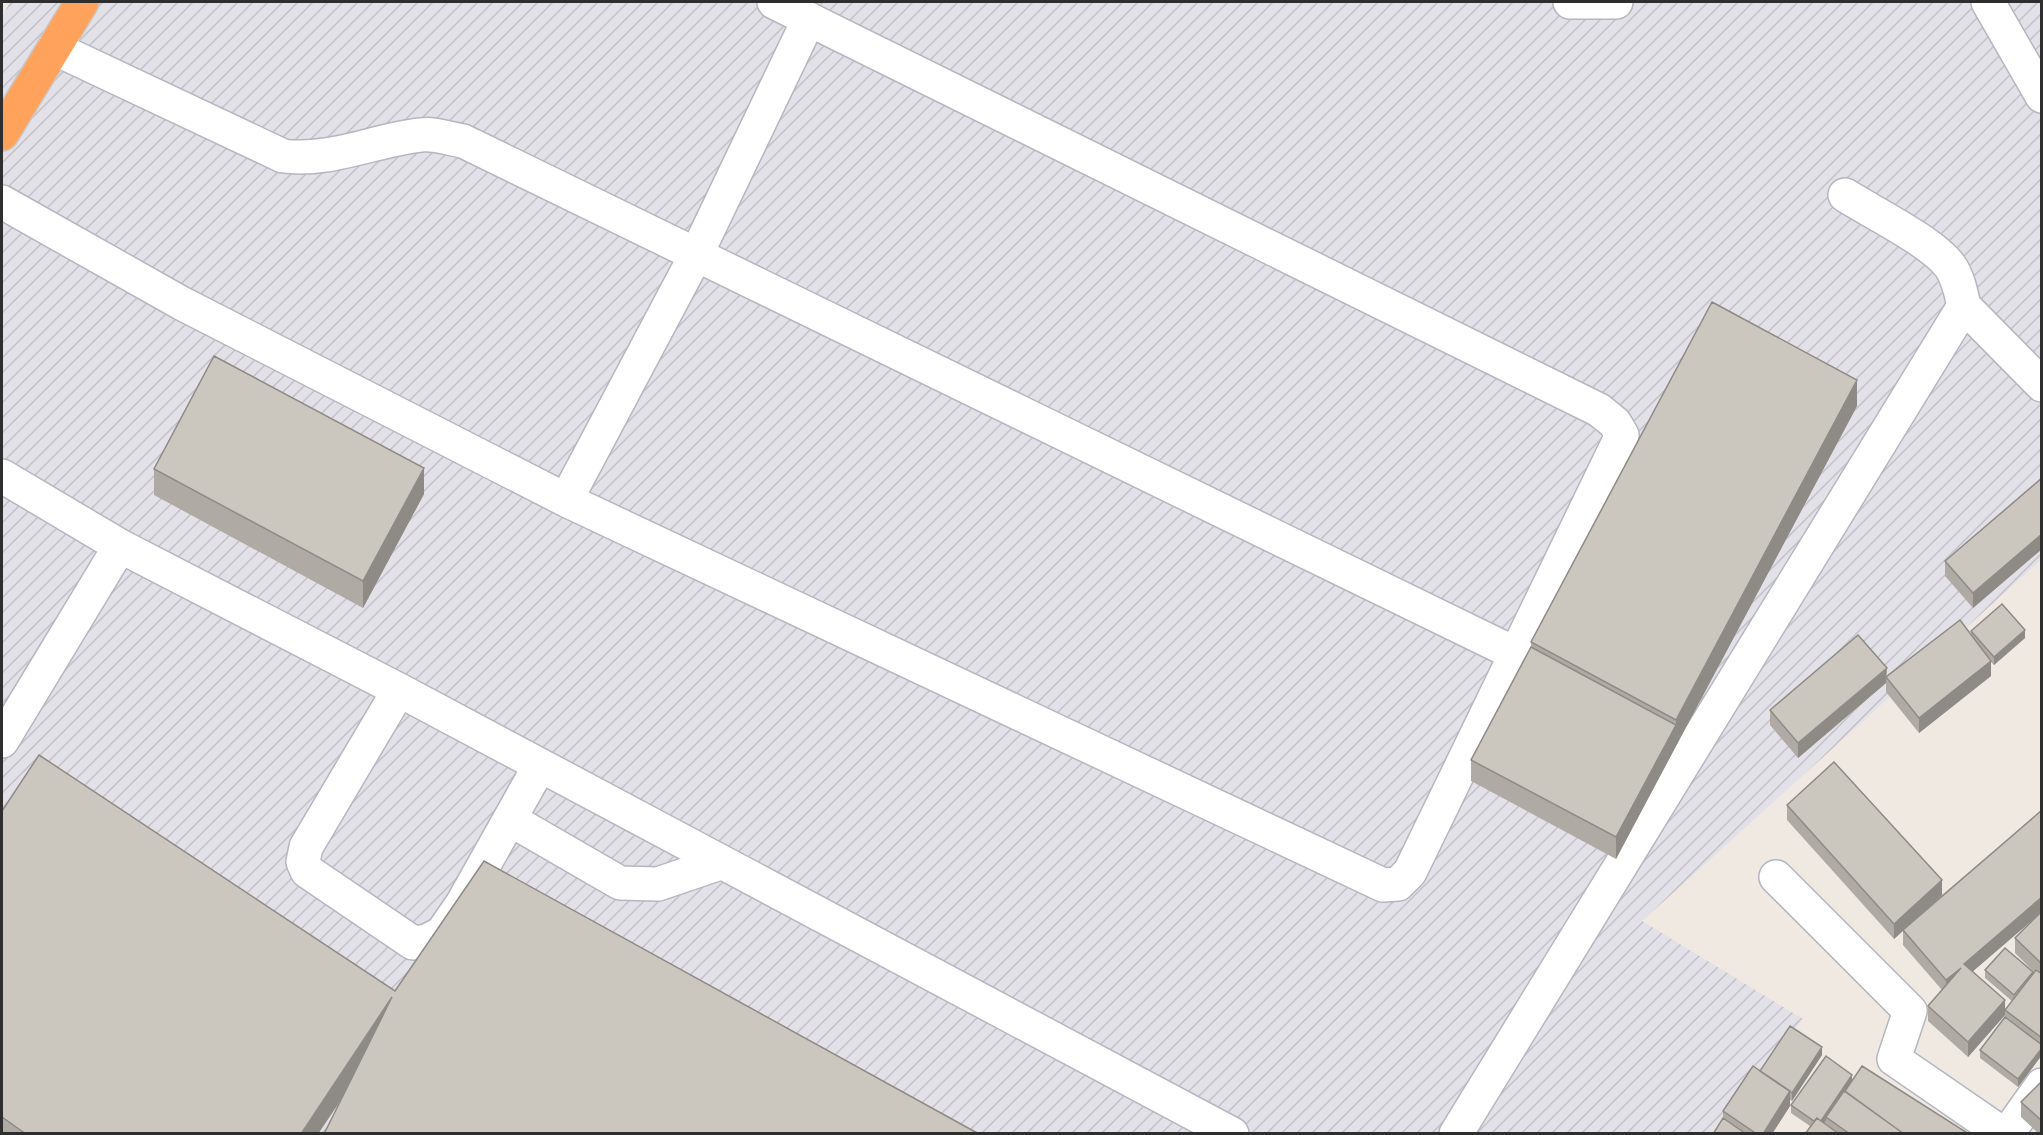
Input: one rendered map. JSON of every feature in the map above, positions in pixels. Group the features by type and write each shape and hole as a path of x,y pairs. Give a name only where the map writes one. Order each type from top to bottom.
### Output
{"highway":[{"path":"2,134 82,2"}],"street":[{"path":"2,202 181,303 566,500 1383,885 1398,884 1410,872 1622,435 1616,423 1599,410 774,2"},
{"path":"1570,2 1616,2"},
{"path":"1988,2 2042,96"},
{"path":"566,500 697,253 808,19"},
{"path":"54,48 283,156 306,159 424,134 463,141 1516,654"},
{"path":"1845,195 1932,250 1950,267 1959,285 1964,306 2042,385"},
{"path":"1455,1134 1964,306"},
{"path":"13,482 120,546 399,690 539,767 1232,1134"},
{"path":"2,741 120,546"},
{"path":"399,690 306,847 303,862 307,871 413,943 427,941 442,933 462,904 539,767"},
{"path":"511,820 620,883 658,884 720,863"},
{"path":"1776,877 1910,1011 1894,1059 2005,1134 2042,1085"}],"shaded area":[{"path":"10,2 2041,2 2041,560 1642,921 1803,1019 1711,1133 2,1134 2,17"}],"building":[{"path":"1712,302 1857,380 1676,720 1531,642"},
{"path":"214,356 424,468 363,581 154,469"},
{"path":"2042,478 2042,534 1973,593 1945,561"},
{"path":"2002,604 2025,630 1994,657 1971,631"},
{"path":"1960,620 1991,661 1919,718 1886,677"},
{"path":"1858,635 1887,668 1798,743 1770,710"},
{"path":"1531,647 1676,725 1616,837 1471,760"},
{"path":"39,755 395,991 484,861 979,1134 324,1134 392,997 301,1134 26,1134 2,1117 2,811"},
{"path":"1834,762 1942,880 1894,924 1787,805"},
{"path":"2042,810 2042,897 1964,964 2005,1000 1968,1042 1928,1006 1961,968 1946,980 1903,930"},
{"path":"2042,911 2042,964 2015,938"},
{"path":"2005,948 2033,972 2014,995 1985,970"},
{"path":"2036,970 2042,974 2042,1038 2005,1010"},
{"path":"2005,1017 2042,1045 2018,1079 1980,1050"},
{"path":"1790,1026 1822,1047 1792,1093 1760,1071"},
{"path":"1826,1056 1852,1075 1821,1121 1817,1118 1814,1121 1791,1105"},
{"path":"1753,1066 1790,1091 1763,1134 1757,1134 1723,1111"},
{"path":"1862,1066 1969,1134 1904,1134 1845,1091"},
{"path":"2042,1081 2042,1121 2021,1102"},
{"path":"1844,1091 1904,1134 1850,1134 1826,1117"},
{"path":"1723,1118 1746,1134 1713,1134"},
{"path":"1817,1118 1839,1134 1805,1134"}]}
